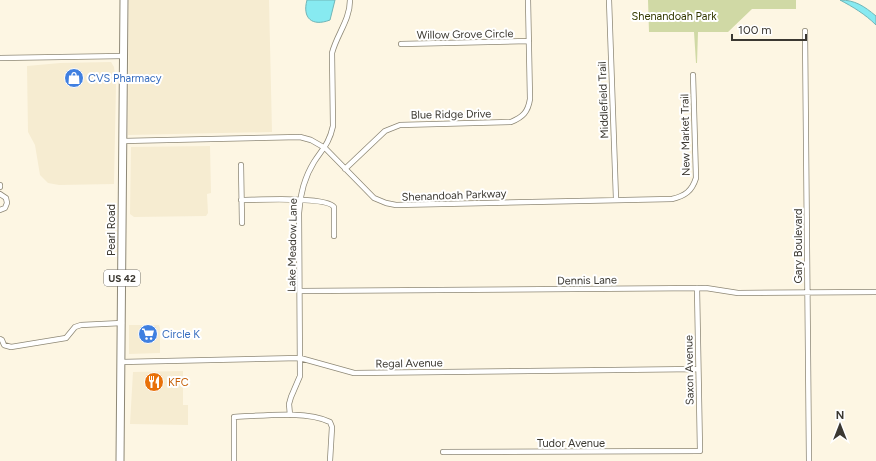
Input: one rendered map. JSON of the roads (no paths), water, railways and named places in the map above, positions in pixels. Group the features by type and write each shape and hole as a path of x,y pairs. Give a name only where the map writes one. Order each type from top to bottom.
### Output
{"main road":[{"name":"Pearl Road","path":"120,461 124,0"}],"street":[{"name":"Lake Meadow Lane","path":"290,415 289,404 300,376 300,199 309,170 325,148 330,138 333,126 332,53 348,18 350,0"},
{"path":"528,0 530,41"},
{"name":"Middlefield Trail","path":"609,0 616,199"},
{"name":"Gary Boulevard","path":"805,31 809,461"},
{"name":"Willow Grove Circle","path":"401,44 530,41"},
{"name":"Blue Ridge Drive","path":"346,169 385,131 400,125 511,122 523,116 529,108 530,99 530,41"},
{"path":"0,58 123,56"},
{"name":"New Market Trail","path":"688,192 693,186 696,178 693,75"},
{"name":"Shenandoah Parkway","path":"123,141 300,137 312,140 325,148 374,198 396,205 616,199 672,199 682,197 688,192"},
{"path":"241,165 242,223"},
{"path":"0,194 6,198 7,203 5,208 0,210"},
{"path":"241,200 300,199 326,202 332,205 334,211 334,236"},
{"name":"Saxon Avenue","path":"697,288 700,451"},
{"name":"Dennis Lane","path":"300,291 706,288 738,293 875,292"},
{"path":"0,339 2,340 2,347 11,347 66,338 75,327 81,325 122,323"},
{"name":"Regal Avenue","path":"121,362 300,358 354,373 698,369"},
{"path":"234,461 234,417 290,415 306,415 330,422 332,427 330,461"},
{"name":"Tudor Avenue","path":"443,452 700,451"}],"water":[{"path":"307,0 335,0 330,20 318,22 310,19 306,12"},
{"path":"840,0 855,2 867,9 876,16 876,25 868,17"}],"place":[{"name":"CVS Pharmacy","path":"74,78"},
{"name":"Circle K","path":"148,334"},
{"name":"KFC","path":"154,382"}],"park label":[{"name":"Shenandoah Park","path":"674,16"}]}
